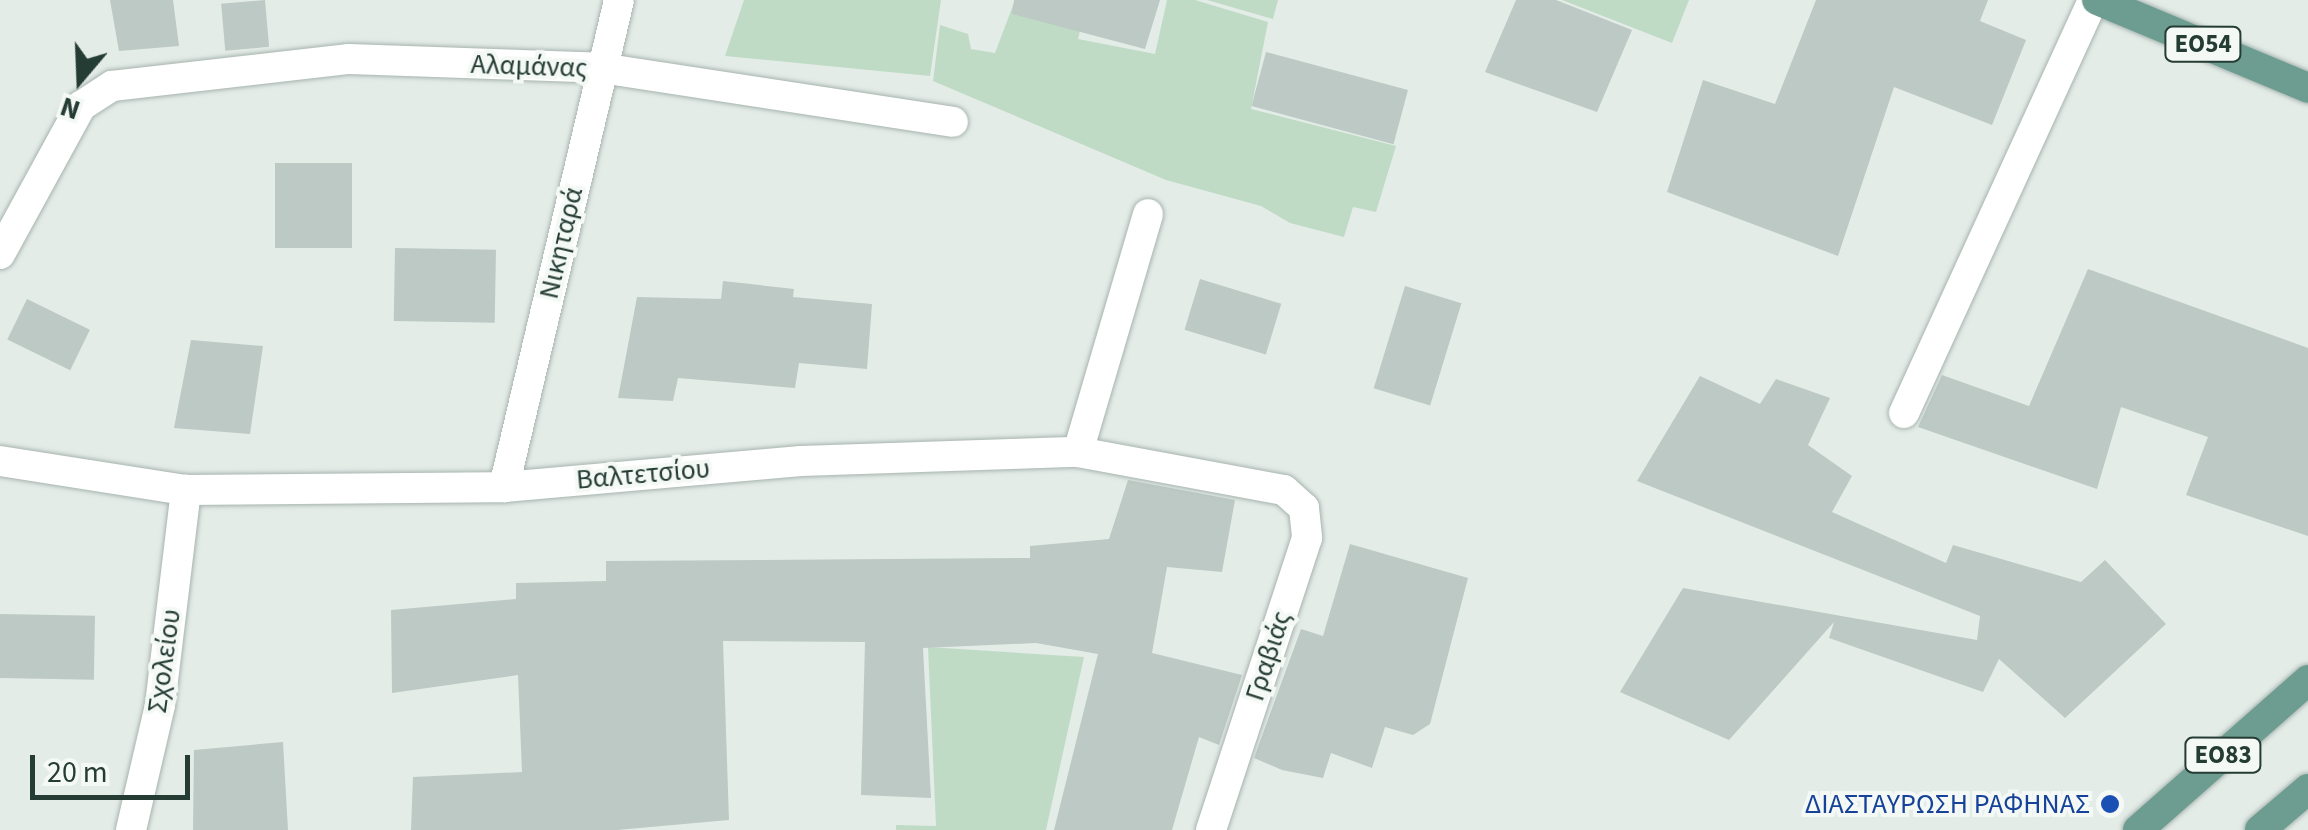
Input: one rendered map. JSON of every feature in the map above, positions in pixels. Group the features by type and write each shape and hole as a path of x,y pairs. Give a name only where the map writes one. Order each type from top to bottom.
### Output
{"main road":[{"name":"ΕΟ54","path":"2095,0 2308,88"},
{"name":"ΕΟ83","path":"2138,830 2308,680"},
{"name":"ΕΟ83","path":"2260,830 2308,789"}],"street":[{"name":"Νικηταρά","path":"504,486 620,0"},
{"path":"1904,413 2095,0"},
{"name":"Αλαμάνας","path":"0,254 82,106 102,88 350,60 601,68 953,122"},
{"path":"1078,452 1148,214"},
{"name":"Βαλτετσίου","path":"0,462 186,490 504,486 802,460 1078,452 1284,490"},
{"name":"Σχολείου","path":"132,830 160,704 186,490"},
{"name":"Γραβιάς","path":"1211,830 1307,538 1304,508 1284,490"}],"green space":[{"path":"744,0 941,0 930,76 725,56"},
{"path":"1015,0 1086,4 1078,39 1155,54 1167,0 1195,0 1268,22 1251,109 1396,146 1376,212 1353,207 1344,237 1290,223 1261,206 1166,180 933,81 940,25 968,34 971,49 995,53"},
{"path":"1207,0 1278,0 1273,19"},
{"path":"1562,0 1689,0 1672,43"},
{"path":"928,647 1084,657 1046,830 896,830 896,825 936,826"}],"building":[{"path":"110,0 173,0 179,46 119,51"},
{"path":"265,0 269,47 225,51 221,4"},
{"path":"1014,0 1160,0 1145,49 1012,14"},
{"path":"1516,0 1556,0 1632,30 1597,112 1485,72"},
{"path":"1816,0 1988,0 1980,21 2026,40 1992,125 1894,87 1838,256 1667,192 1703,80 1775,104"},
{"path":"1266,52 1408,90 1393,144 1252,106"},
{"path":"275,163 352,163 352,248 275,248"},
{"path":"395,248 496,250 495,323 394,321"},
{"path":"2088,269 2308,348 2308,536 2186,495 2208,437 2121,407 2097,489 1918,427 1942,375 2029,406"},
{"path":"1200,279 1281,304 1266,355 1185,330"},
{"path":"723,281 794,289 793,297 872,304 867,369 799,363 795,388 678,378 673,401 618,398 637,297 721,299"},
{"path":"1405,286 1461,303 1430,406 1374,388"},
{"path":"27,299 90,330 70,370 7,339"},
{"path":"191,340 263,346 250,434 174,428"},
{"path":"1700,376 1760,404 1776,379 1830,398 1808,445 1852,476 1832,512 1946,563 1953,545 2081,582 2105,560 2166,624 2065,718 1999,659 1983,692 1829,638 1834,622 1729,740 1620,692 1683,588 1977,640 1980,616 1637,481"},
{"path":"1128,480 1235,500 1222,572 1167,567 1152,653 1242,675 1219,745 1199,737 1172,830 1054,830 1098,654 1036,643 923,648 931,798 861,795 865,642 723,641 729,820 617,830 411,830 413,777 522,772 518,675 392,693 391,610 516,599 516,583 606,581 606,561 1030,558 1030,546 1109,539"},
{"path":"1350,544 1468,578 1430,724 1413,735 1385,727 1372,768 1331,753 1323,778 1282,770 1254,758 1301,629 1323,636"},
{"path":"0,614 95,616 94,680 0,678"},
{"path":"283,742 288,830 193,830 194,750"}],"place":[{"name":"ΔΙΑΣΤΑΥΡΩΣΗ ΡΑΦΗΝΑΣ","path":"2110,804"}]}
